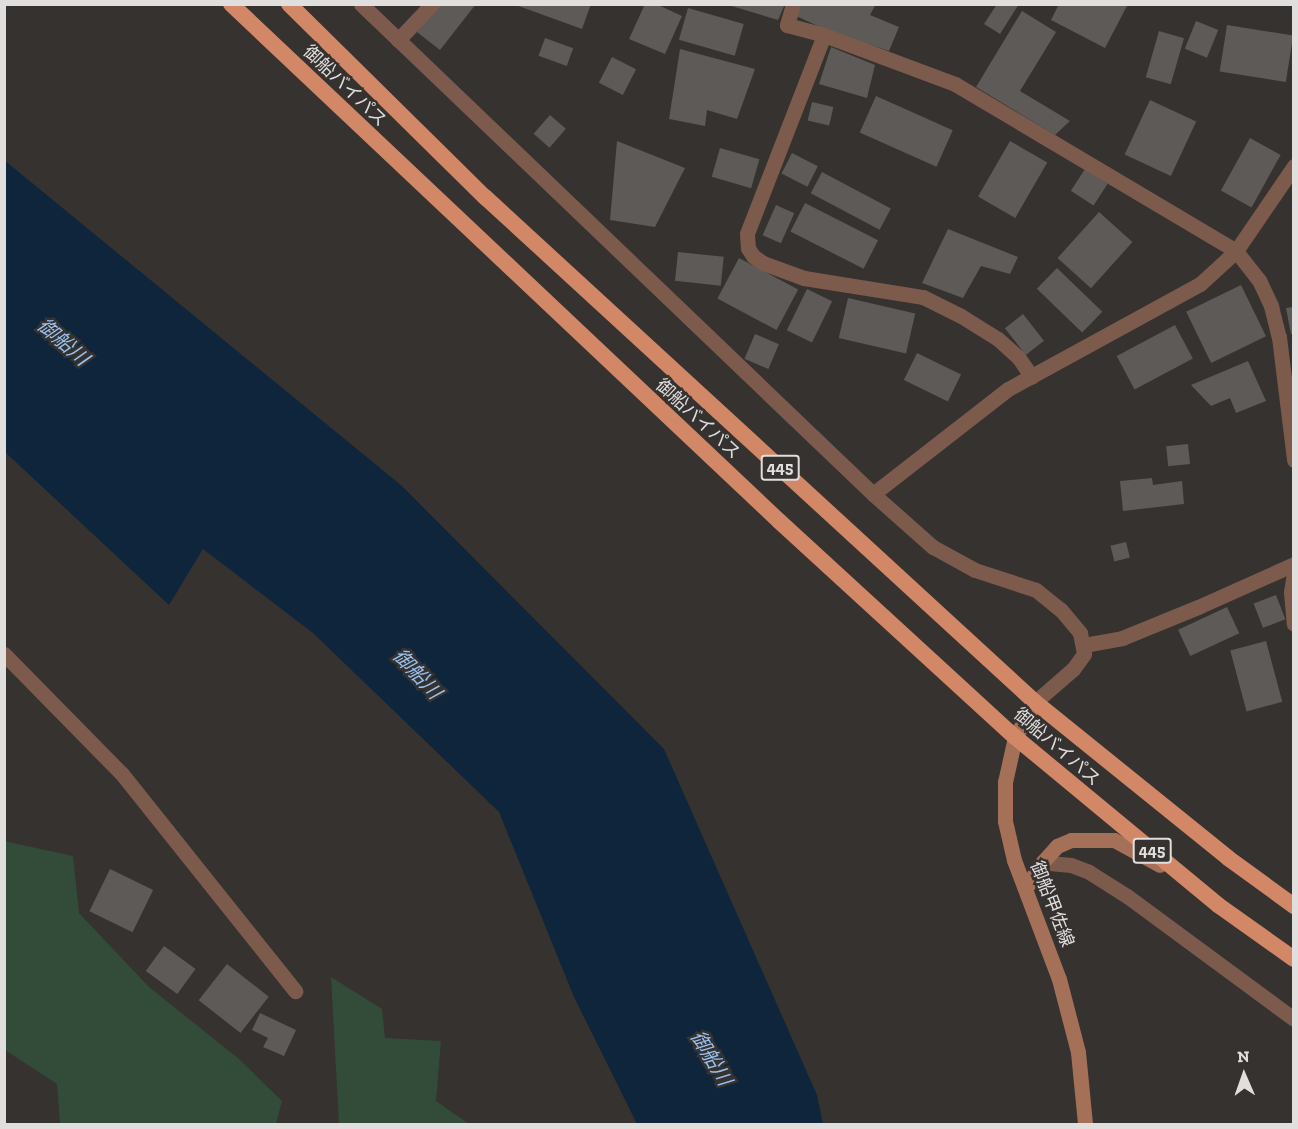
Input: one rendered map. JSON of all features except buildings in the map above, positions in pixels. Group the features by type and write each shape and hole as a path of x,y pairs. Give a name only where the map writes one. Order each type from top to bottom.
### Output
{"highway":[{"name":"御船バイパス","path":"231,4 779,521 1015,737 1087,799 1201,890 1293,959"},
{"name":"御船バイパス","path":"289,4 485,197 1035,702 1228,858 1293,906"}],"main road":[{"name":"御船甲佐線","path":"1035,702 1015,737 1005,782 1005,821 1014,860 1059,979 1078,1053 1084,1125"},
{"path":"1026,888 1039,866 1058,846 1071,840 1114,840 1139,851 1201,890"}],"street":[{"path":"361,4 873,495 933,547 953,560 1036,590 1061,610 1080,633 1084,654 1073,669 1035,702"},
{"path":"398,40 432,4"},
{"path":"793,4 787,25 824,35 955,84 1236,251 1259,280 1271,306 1279,337 1293,460"},
{"path":"824,35 747,234 748,248 753,256 804,278 923,297 961,315 998,339 1018,357 1032,377"},
{"path":"873,495 1008,389 1200,284 1236,251 1293,166"},
{"path":"1084,645 1122,638 1293,564"},
{"path":"1293,573 1293,624"},
{"path":"4,654 122,774 295,991"},
{"path":"1039,866 1049,863 1071,865 1089,872 1127,896 1293,1018"}],"green space":[{"path":"4,841 73,856 79,913 149,987 239,1059 282,1101 276,1124 60,1124 57,1084 5,1050"},
{"path":"331,977 382,1009 385,1038 441,1041 436,1101 469,1124 339,1124"}],"water":[{"name":"御船川","path":"4,160 402,486 664,749 817,1095 823,1124 637,1124 574,997 499,812 313,633 203,549 169,605 5,452"}]}
